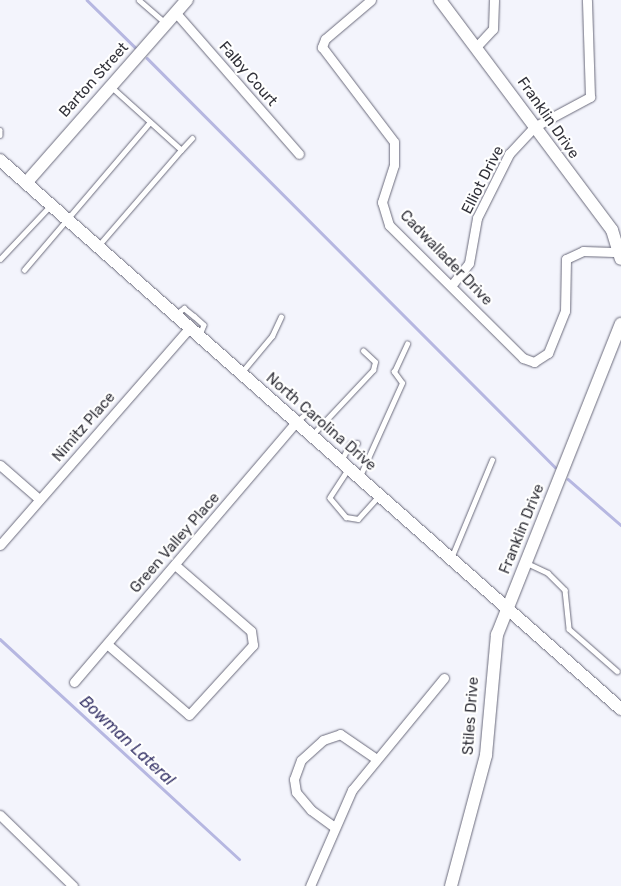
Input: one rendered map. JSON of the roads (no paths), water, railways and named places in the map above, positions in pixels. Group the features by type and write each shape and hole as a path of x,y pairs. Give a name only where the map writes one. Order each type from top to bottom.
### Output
{"street":[{"name":"Barton Street","path":"26,183 186,0"},
{"name":"Cadwallader Drive","path":"371,0 325,39 323,52 394,142 394,165 382,202 386,221 523,358 534,362 548,353 565,312 566,259 583,251 621,252"},
{"name":"Franklin Drive","path":"440,0 477,46 534,127 612,230 621,252 621,259"},
{"path":"477,46 493,29 494,0"},
{"name":"Elliot Drive","path":"451,286 469,263 477,218 504,163 534,127 590,96 586,0"},
{"name":"Falby Court","path":"176,13 299,154"},
{"name":"North Carolina Drive","path":"0,160 618,706"},
{"name":"Franklin Drive","path":"508,607 621,324"},
{"name":"Nimitz Place","path":"0,545 190,328"},
{"name":"Green Valley Place","path":"74,682 296,422"},
{"path":"0,465 39,499"},
{"path":"107,644 189,715 252,645 251,631 175,565"},
{"name":"Stiles Drive","path":"450,886 486,755 492,653 508,607"},
{"path":"310,886 333,826 375,758 444,678"},
{"path":"333,826 311,810 296,792 294,779 301,760 323,740 340,734 375,758"},
{"path":"0,815 74,886"}],"lane":[{"path":"140,0 166,24"},
{"path":"110,86 181,150"},
{"path":"24,270 65,218 150,122"},
{"path":"0,130 0,135"},
{"path":"98,247 192,138"},
{"path":"0,259 51,205"},
{"path":"175,314 184,308 204,324 200,336"},
{"path":"241,373 272,336 281,317"},
{"path":"360,478 402,383 394,372 407,344"},
{"path":"312,435 373,370 375,362 363,351"},
{"path":"296,422 308,412 323,423"},
{"path":"357,443 350,444 345,464 330,498 346,517 358,519 380,495"},
{"path":"366,447 373,451"},
{"path":"451,557 492,460"},
{"path":"526,562 548,574 566,590 570,630 617,671"}],"waterway":[{"path":"87,0 136,48"},
{"path":"147,58 555,467"},
{"path":"568,479 621,525"},
{"name":"Bowman Lateral","path":"0,639 239,859"}]}
